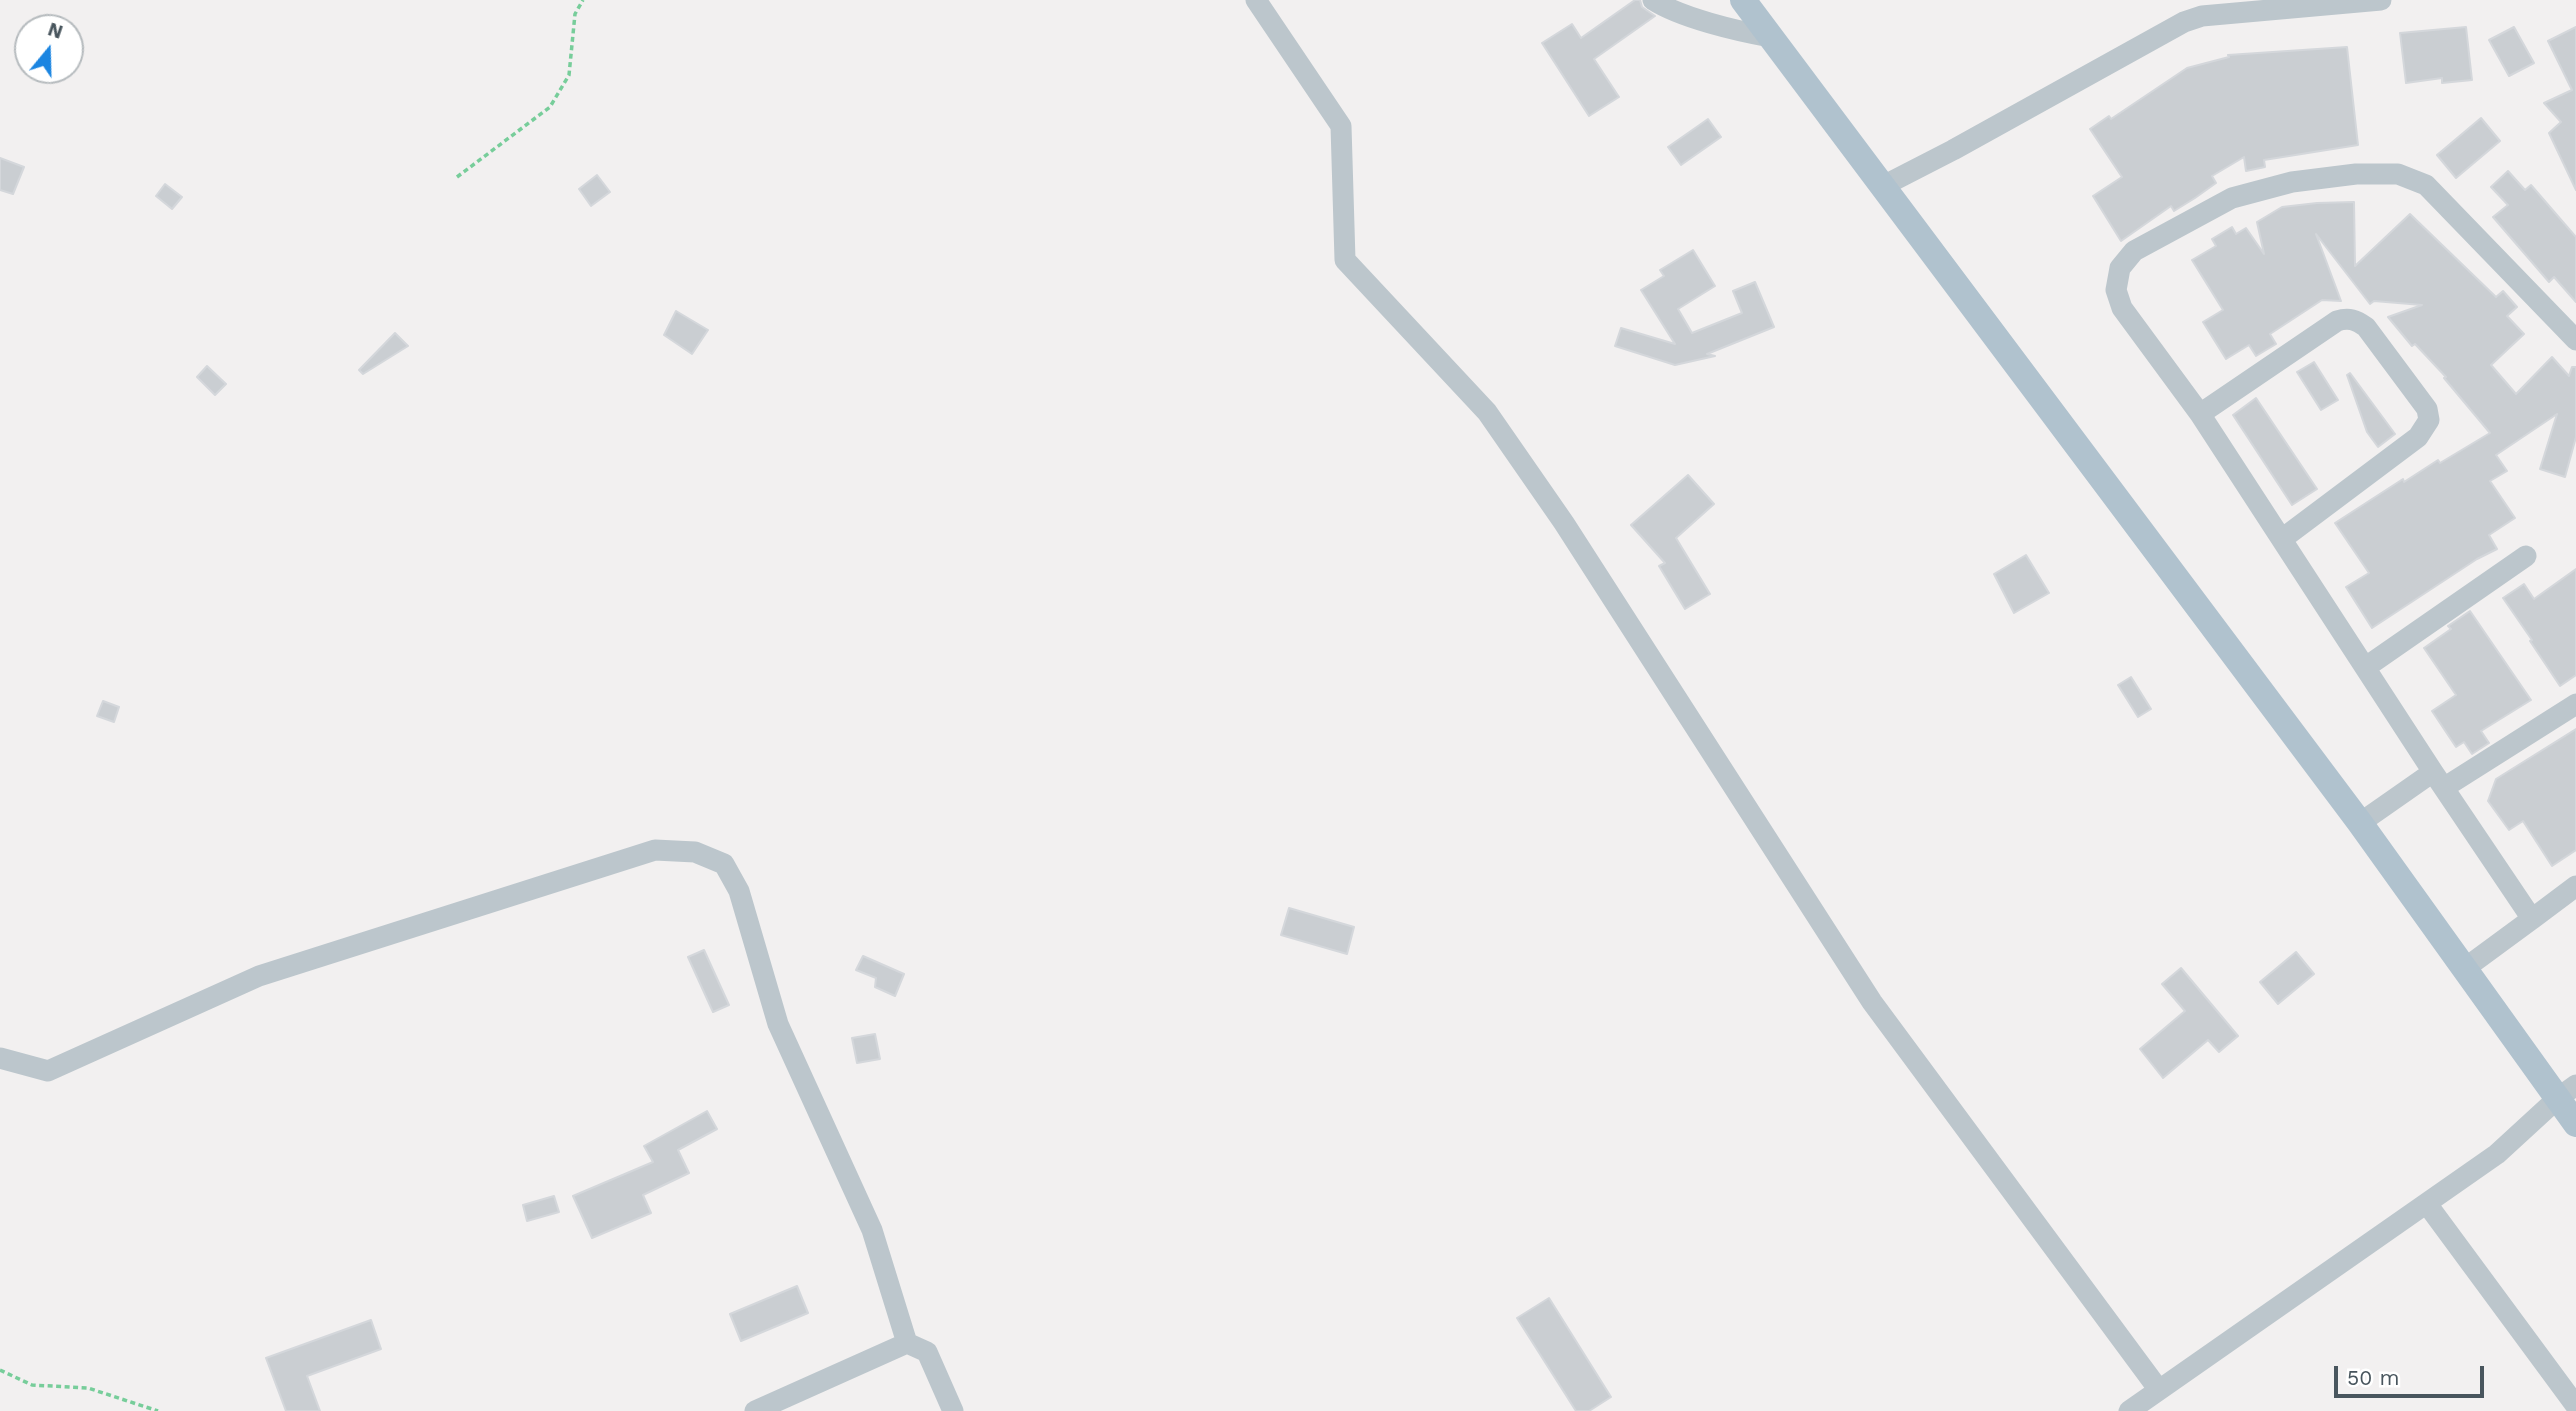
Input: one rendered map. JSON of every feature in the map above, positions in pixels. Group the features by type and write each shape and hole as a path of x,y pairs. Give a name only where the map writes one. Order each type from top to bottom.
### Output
{"main road":[{"path":"1743,0 2360,823 2465,969 2567,1091 2576,1124"}],"street":[{"path":"1256,0 1341,126 1345,260 1486,412 1564,523 1872,1002 2159,1390"},
{"path":"1653,0 1683,13 1746,33 1770,37"},
{"path":"1881,187 2184,22 2202,16 2381,0"},
{"path":"2532,919 2200,415 2122,308 2116,290 2120,268 2134,251 2232,198 2292,182 2356,174 2398,174 2426,185 2576,340"},
{"path":"2200,415 2345,318 2355,320 2366,327 2427,409 2429,420 2418,437 2282,539"},
{"path":"2365,667 2526,556"},
{"path":"2360,823 2576,704"},
{"path":"0,1058 48,1071 260,976 655,850 695,852 724,864 739,891 778,1024 872,1230 907,1343"},
{"path":"2465,969 2576,886"},
{"path":"2129,1411 2497,1154 2567,1091"},
{"path":"2427,1204 2576,1406"},
{"path":"755,1411 907,1343 927,1352 953,1411"}],"path":[{"path":"457,177 550,107 569,75 575,14 583,0"},
{"path":"0,1370 32,1385 88,1388 159,1411"}],"building":[{"path":"1635,0 1640,0 1642,7 1655,16 1594,59 1619,97 1589,116 1542,43 1572,24 1581,38"},
{"path":"2466,27 2472,80 2442,83 2442,78 2406,83 2400,33"},
{"path":"2514,27 2534,63 2509,76 2489,40"},
{"path":"2576,27 2576,190 2549,133 2561,122 2544,103 2572,90 2548,41"},
{"path":"2347,47 2358,145 2264,160 2265,167 2246,171 2244,157 2212,176 2216,183 2195,198 2174,211 2171,206 2121,241 2093,196 2122,177 2090,129 2109,116 2111,119 2187,68 2229,57 2228,55"},
{"path":"2481,118 2500,141 2456,178 2437,155"},
{"path":"1708,119 1721,137 1681,165 1668,147"},
{"path":"0,158 24,167 13,194 0,190"},
{"path":"2508,171 2525,190 2531,185 2576,237 2576,302 2554,277 2549,282 2493,217 2508,205 2491,187"},
{"path":"597,175 610,192 591,206 579,189"},
{"path":"165,184 182,197 172,209 156,196"},
{"path":"2354,202 2355,266 2410,214 2496,297 2503,291 2517,307 2507,316 2524,334 2491,365 2516,394 2552,357 2569,376 2572,367 2576,367 2576,437 2565,477 2540,469 2557,414 2496,455 2507,471 2490,481 2515,518 2489,535 2497,549 2477,559 2372,628 2346,587 2369,573 2335,523 2403,479 2404,482 2438,460 2440,463 2490,433 2444,378 2446,377 2415,344 2412,346 2388,317 2422,305 2374,301 2370,304 2316,234 2341,301 2322,300 2270,334 2276,344 2256,356 2249,345 2226,359 2203,322 2223,310 2192,260 2216,246 2212,239 2232,227 2236,234 2246,228 2264,254 2257,222 2282,207"},
{"path":"1693,250 1715,286 1678,309 1692,333 1742,313 1733,291 1755,282 1774,327 1707,354 1715,356 1675,365 1615,346 1621,328 1675,344 1641,290 1664,276 1660,270"},
{"path":"676,311 708,330 692,354 664,335"},
{"path":"395,333 408,346 363,374 359,370"},
{"path":"2314,362 2338,400 2321,410 2297,372"},
{"path":"207,366 226,384 215,395 197,377"},
{"path":"2350,373 2395,434 2378,447 2367,432 2347,375"},
{"path":"2256,398 2317,489 2292,505 2233,415"},
{"path":"1688,475 1714,504 1676,538 1710,594 1685,609 1659,566 1665,563 1631,525"},
{"path":"2026,555 2049,593 2014,613 1994,574"},
{"path":"2576,569 2576,675 2560,686 2503,598 2524,584 2534,599"},
{"path":"2470,611 2531,700 2481,731 2489,743 2472,754 2464,742 2456,747 2432,711 2456,695 2424,648 2451,629 2448,626"},
{"path":"2131,677 2151,709 2138,717 2118,685"},
{"path":"103,701 119,707 114,722 97,716"},
{"path":"2576,729 2576,850 2552,866 2523,821 2509,830 2488,801 2496,779"},
{"path":"1289,908 1354,927 1347,954 1281,935"},
{"path":"704,950 729,1005 713,1012 688,957"},
{"path":"2296,952 2314,974 2278,1004 2260,982"},
{"path":"863,956 904,974 895,996 875,987 876,978 856,970"},
{"path":"2181,968 2238,1036 2219,1052 2208,1040 2163,1078 2140,1049 2185,1011 2162,984"},
{"path":"875,1034 880,1059 857,1063 852,1038"},
{"path":"707,1111 717,1129 678,1150 689,1173 643,1195 651,1213 592,1238 573,1196 653,1162 644,1146"},
{"path":"554,1196 559,1212 527,1221 523,1205"},
{"path":"797,1286 808,1313 741,1341 730,1314"},
{"path":"1549,1298 1611,1397 1589,1411 1576,1411 1517,1318"},
{"path":"371,1320 381,1349 307,1376 320,1411 286,1411 266,1358"}]}
